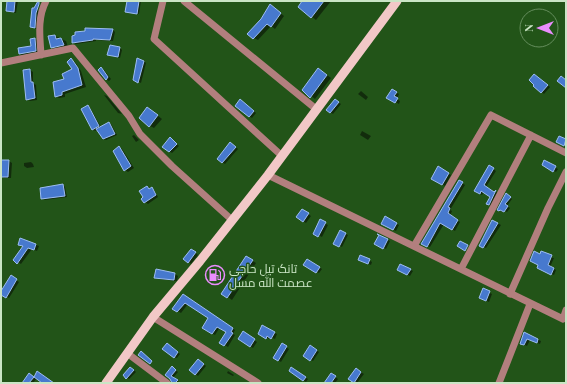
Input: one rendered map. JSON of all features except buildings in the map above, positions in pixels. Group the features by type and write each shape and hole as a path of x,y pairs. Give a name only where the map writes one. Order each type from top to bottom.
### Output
{"main road":[{"path":"106,383 153,317 268,175 397,1"}],"street":[{"path":"41,55 39,33 42,9 46,1"},
{"path":"163,1 154,39 282,156"},
{"path":"184,1 316,109"},
{"path":"1,63 73,48 129,116 140,134 172,166 232,220"},
{"path":"414,246 491,115 566,153"},
{"path":"461,269 531,135"},
{"path":"510,294 548,208 566,172"},
{"path":"268,175 563,320 566,310"},
{"path":"499,383 530,304"},
{"path":"153,317 258,383"},
{"path":"127,353 167,383"}],"place":[{"name":"تانک تیل حاجی عصمت الله مسل","path":"215,275"}]}
